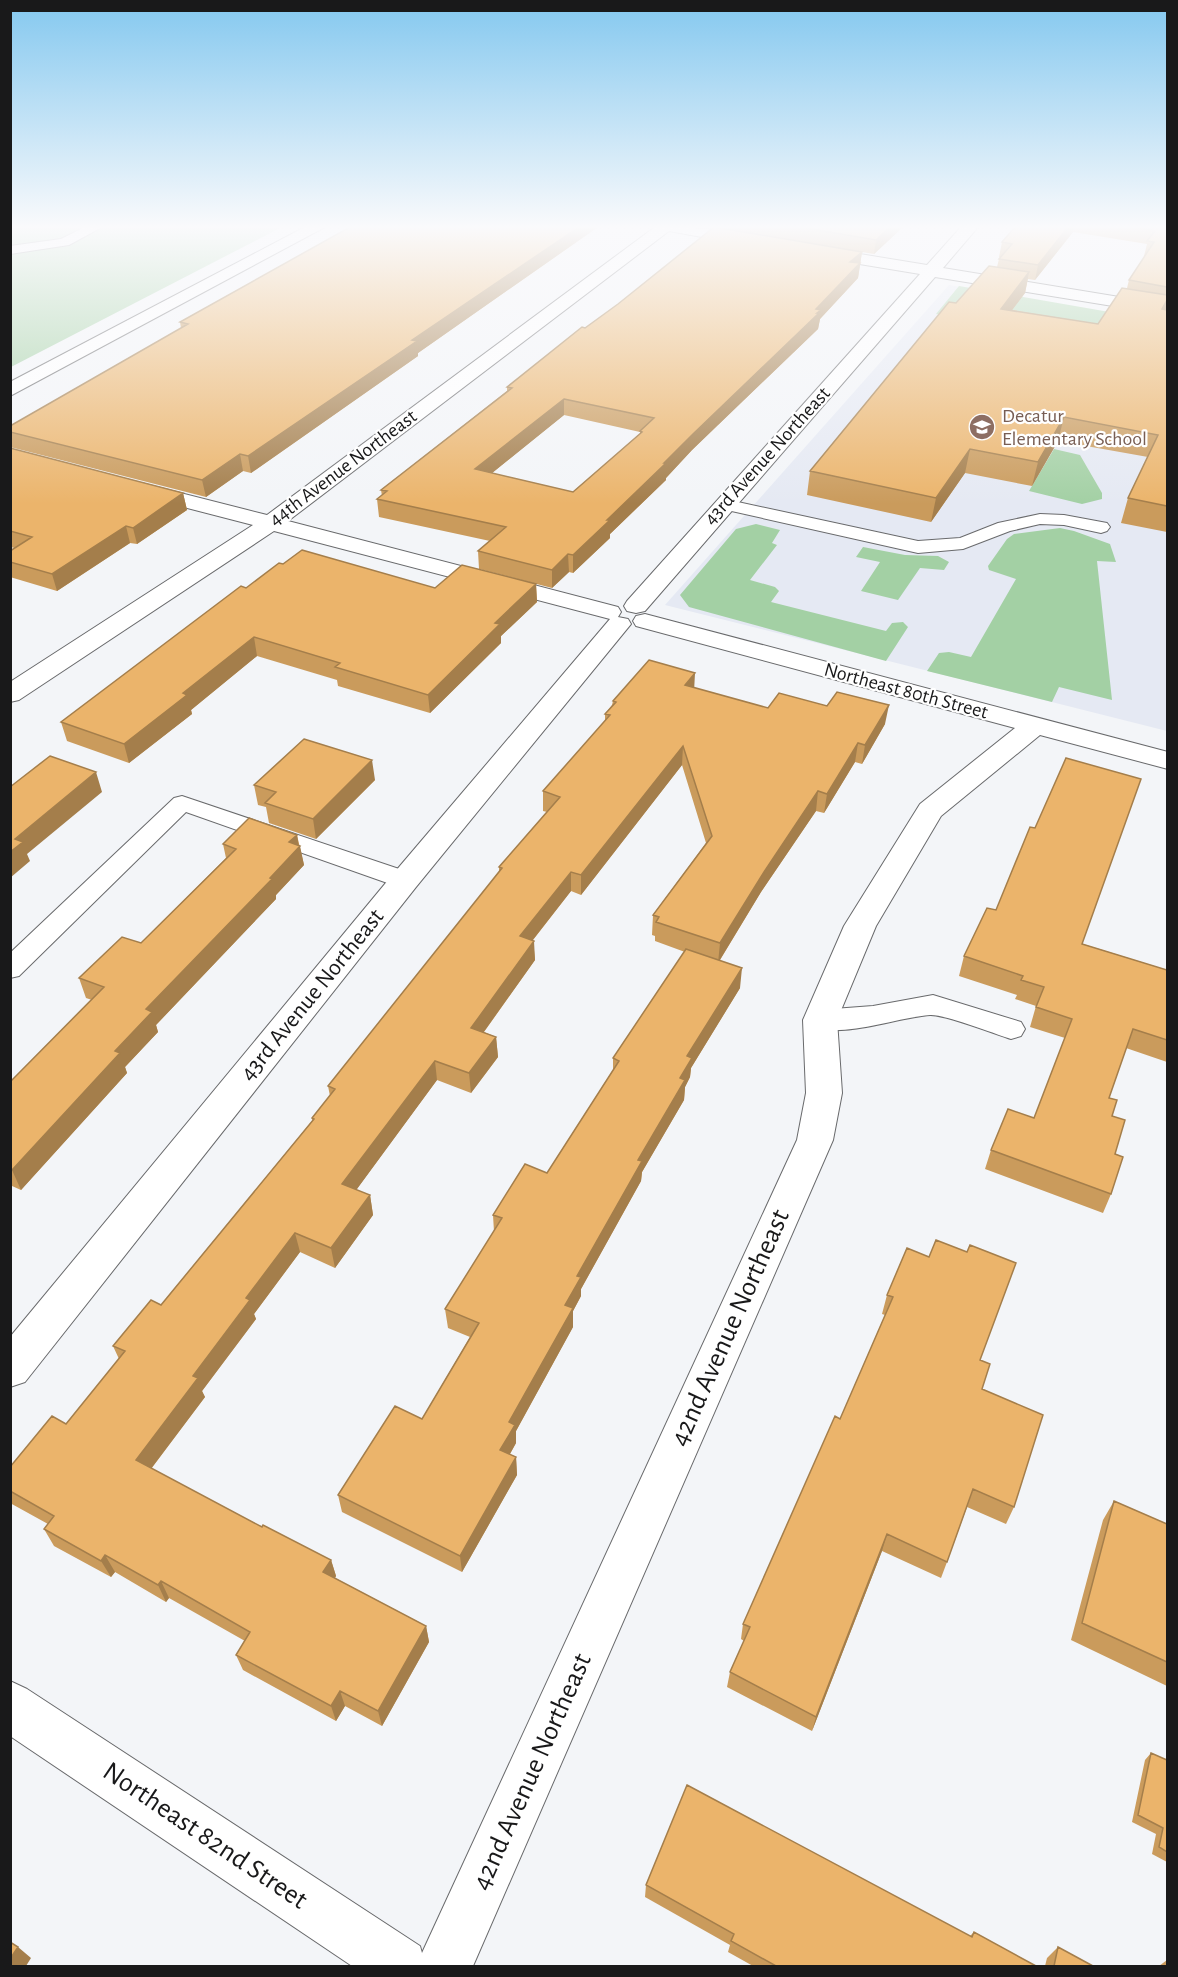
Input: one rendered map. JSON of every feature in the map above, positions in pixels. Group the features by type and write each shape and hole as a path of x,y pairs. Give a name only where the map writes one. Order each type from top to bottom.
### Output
{"street":[{"path":"10,390 143,319"},
{"name":"44th Avenue Northeast","path":"10,694 271,523 542,319"},
{"name":"43rd Avenue Northeast","path":"10,1369 405,880 627,616 889,319"},
{"name":"Northeast 80th Street","path":"115,482 1167,761"},
{"name":"42nd Avenue Northeast","path":"445,1966 814,1140 824,1093 820,1020 860,926 930,810 1035,726"},
{"name":"Northeast 82nd Street","path":"10,1706 400,1966"}],"lane":[{"path":"724,504 918,547 963,543 1004,527 1040,519 1064,520 1101,527"},
{"path":"10,969 182,803 405,880"},
{"path":"820,1020 873,1016 933,1005 1011,1029"}],"shaded area":[{"path":"919,319 1146,319 1167,323 1167,731 665,605"}],"green space":[{"path":"11,319 103,319 11,367"},
{"path":"968,319 1151,319 1167,322 1167,352"},
{"path":"1054,449 1080,455 1102,493 1102,499 1082,504 1029,491"},
{"path":"756,524 780,530 772,543 777,545 750,580 775,587 779,591 771,602 886,631 892,623 903,622 908,627 886,661 689,607 680,595 736,529"},
{"path":"1060,528 1110,544 1116,562 1097,561 1112,700 1059,687 1052,702 927,671 939,653 949,652 971,657 1016,579 989,570 988,566 1007,539 1014,534"},
{"path":"863,547 905,555 938,556 949,562 944,570 920,568 898,600 861,591 880,562 856,557"}],"building":[{"path":"185,319 443,319 412,340 417,341 248,456 240,454 202,480 10,432 10,426 188,324 180,322"},
{"path":"597,319 812,319 607,520 610,520 573,555 568,554 552,570 478,551 506,527 377,499 387,491 381,490 512,388 507,387 582,327 585,328","holes":["564,399 654,418 640,431 642,432 573,492 475,469"]},
{"name":"Decatur Elementary School","path":"935,319 1067,319 1098,324 1101,319 1167,319 1167,506 1128,498 1158,435 1064,417 1038,462 970,449 936,498 810,471"},
{"path":"10,448 183,493 133,528 126,526 52,574 10,562 10,551 32,537 10,531"},
{"path":"302,550 435,588 462,565 536,584 495,623 500,624 428,695 335,667 340,663 254,637 183,693 187,695 124,744 61,722 241,586 246,588 279,563 283,564"},
{"path":"649,660 695,673 685,685 768,708 779,693 827,706 837,692 889,705 865,745 858,743 827,794 818,791 720,943 656,922 659,917 653,915 712,836 683,746 581,875 571,872 520,936 534,941 471,1028 496,1037 469,1073 435,1061 342,1184 370,1195 331,1248 295,1233 246,1298 250,1300 193,1376 198,1378 136,1460 262,1527 263,1525 331,1560 323,1572 426,1626 378,1711 340,1691 331,1706 236,1655 250,1632 161,1581 158,1585 105,1555 101,1561 44,1529 54,1516 10,1491 10,1467 52,1416 66,1424 125,1351 113,1346 151,1300 161,1305 314,1119 312,1118 335,1089 328,1086 502,868 499,867 560,797 543,791 610,715 605,714 616,702 613,701"},
{"path":"304,739 372,760 313,819 265,803 276,792 254,785"},
{"path":"50,756 96,772 15,839 23,842 10,852 10,787"},
{"path":"1066,758 1141,779 1082,944 1167,970 1167,1040 1133,1029 1109,1098 1117,1100 1112,1116 1125,1120 1115,1154 1123,1157 1111,1194 991,1150 1008,1109 1034,1118 1072,1019 1036,1007 1044,987 1021,980 1023,976 964,956 987,908 996,910 1030,827 1035,828"},
{"path":"249,818 297,835 289,842 300,846 270,878 272,879 146,1009 152,1012 115,1051 120,1053 10,1170 10,1082 104,987 79,978 122,937 141,943 236,849 223,844"},
{"path":"686,949 742,968 687,1056 692,1058 680,1078 685,1080 638,1160 642,1161 577,1276 581,1277 565,1305 573,1308 509,1422 515,1425 500,1450 516,1457 460,1556 338,1495 395,1406 422,1419 479,1323 445,1309 502,1218 493,1215 525,1164 547,1173 619,1061 613,1058"},
{"path":"936,1240 967,1252 970,1245 1016,1263 980,1360 990,1364 982,1389 1043,1415 1014,1507 973,1489 947,1562 887,1534 816,1717 730,1672 750,1627 743,1624 835,1416 840,1419 893,1297 887,1295 907,1248 929,1257"},
{"path":"1114,1501 1167,1524 1167,1662 1082,1623"},
{"path":"1151,1753 1167,1760 1167,1852 1159,1847 1163,1828 1138,1815"},
{"path":"687,1785 972,1937 974,1932 1036,1966 776,1966 731,1941 734,1934 646,1885"},
{"path":"10,1942 18,1947 10,1959"},
{"path":"1058,1947 1093,1966 1054,1966"}],"place":[{"name":"Decatur Elementary School","path":"982,427"}]}
